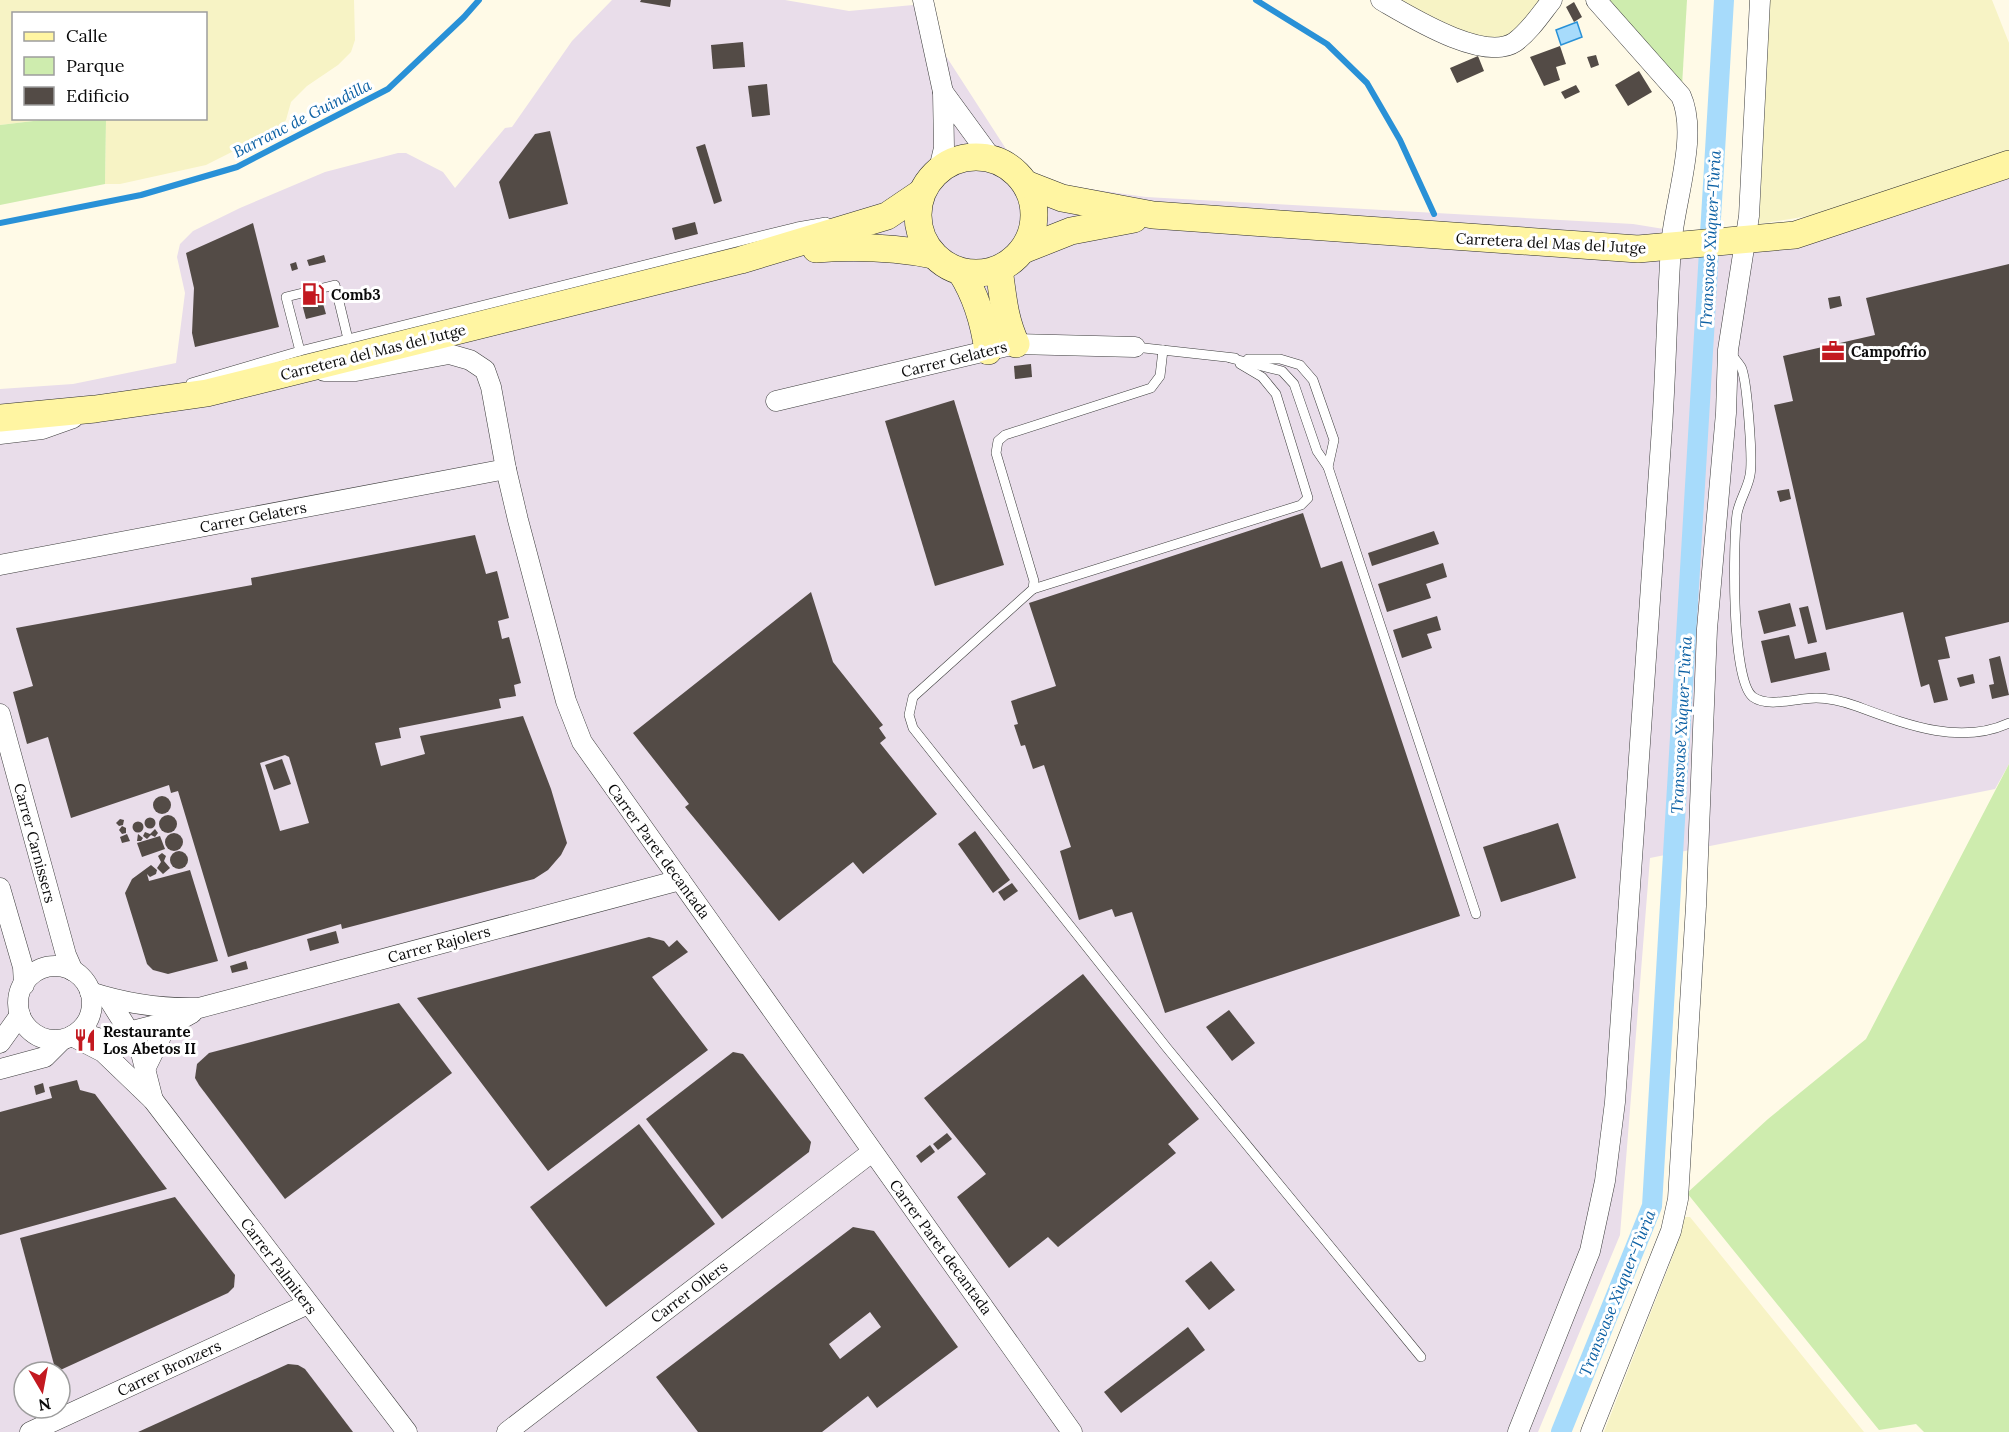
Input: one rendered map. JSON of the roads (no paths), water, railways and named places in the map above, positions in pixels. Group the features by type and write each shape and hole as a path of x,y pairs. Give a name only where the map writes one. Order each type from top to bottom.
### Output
{"street":[{"path":"923,0 943,92 944,148 939,169 921,193 917,209 918,226 923,242 946,266 961,272 980,273 999,269 1023,250 1032,231 1034,210 1026,184 1011,168 992,159 958,159 939,169"},
{"path":"1381,0 1427,26 1488,48 1513,43 1552,0"},
{"path":"1518,1432 1590,1251 1605,1182 1615,1102 1662,426 1677,247 1673,216 1687,142 1685,106 1674,87 1596,0"},
{"path":"1591,1432 1671,1231 1678,1199 1696,906 1707,629 1726,413 1728,350 1737,242 1749,216 1760,0"},
{"path":"943,92 992,159"},
{"name":"Carretera del Mas del Jutge","path":"1026,184 1062,198 1153,215 1574,247 1638,249 1737,242 1795,235 2009,164"},
{"name":"Carretera del Mas del Jutge","path":"741,260 887,216 921,193"},
{"name":"Carretera del Mas del Jutge","path":"1023,250 1071,231 1153,215"},
{"name":"Carretera del Mas del Jutge","path":"0,418 155,402 207,393 298,361 741,260 801,250 858,245 896,248 933,255"},
{"path":"999,269 1002,304 1007,325 1016,344"},
{"path":"961,272 972,290 984,321 988,351"},
{"name":"Carrer Gelaters","path":"776,401 1016,344 1135,347"},
{"name":"Carrer Paret decantada","path":"298,361 356,371 449,354 470,360 485,370 491,387 506,469 566,701 582,742 1072,1432"},
{"path":"0,434 42,429 95,409"},
{"name":"Carrer Gelaters","path":"0,565 506,469"},
{"name":"Carrer Carnissers","path":"0,714 66,955 73,971 99,995"},
{"name":"Carrer Rajolers","path":"99,995 132,1005 167,1009 199,1008 680,880"},
{"path":"0,888 23,966 24,985"},
{"path":"71,1036 41,1037 32,1032 20,1015 20,994 30,977 46,968 55,967 73,971"},
{"path":"0,1069 45,1057 71,1036 91,1014 99,995"},
{"name":"Carrer Palmiters","path":"99,995 131,1032 146,1067 153,1100"},
{"name":"Carrer Rajolers","path":"71,1036 100,1039 183,1018 199,1008"},
{"path":"0,1043 20,1015"},
{"path":"146,1067 168,1022"},
{"name":"Carrer Palmiters","path":"71,1036 103,1052 153,1100 407,1432"},
{"name":"Carrer Ollers","path":"507,1432 872,1152"},
{"name":"Carrer Bronzers","path":"30,1432 309,1304"}],"lane":[{"path":"348,339 335,285 286,297 298,361 348,339 797,227 834,221 855,225"},
{"path":"1135,347 1230,358 1280,359 1300,365 1313,380 1334,440 1328,466"},
{"path":"1033,589 1034,580 996,453 998,441 1005,435 1151,388 1160,376 1162,350"},
{"path":"1728,350 1742,368 1751,447 1750,475 1737,513 1735,638 1744,686 1752,697 1762,701 1815,698 1838,700 1887,718 1952,734 1989,732 2009,723"},
{"path":"1230,358 1282,371 1294,384 1317,451 1328,466 1476,914"},
{"path":"1230,358 1262,377 1276,394 1308,498 1301,505 1033,589 913,697 909,715 913,728 1167,1048 1421,1357"}],"water":[{"path":"1577,22 1582,37 1561,45 1556,30"}],"waterway":[{"name":"Barranc de Guindilla","path":"0,223 141,195 237,167 388,89 479,0"},
{"name":"Barranc de Guindilla","path":"1256,0 1327,44 1367,83 1400,140 1434,214"},
{"name":"Transvase Xùquer-Tùria","path":"1561,1432 1652,1206 1724,0"}],"place":[{"name":"Comb3","path":"313,294"},
{"name":"Campofrío","path":"1833,351"},
{"name":"Restaurante Los Abetos II","path":"85,1040"}]}
